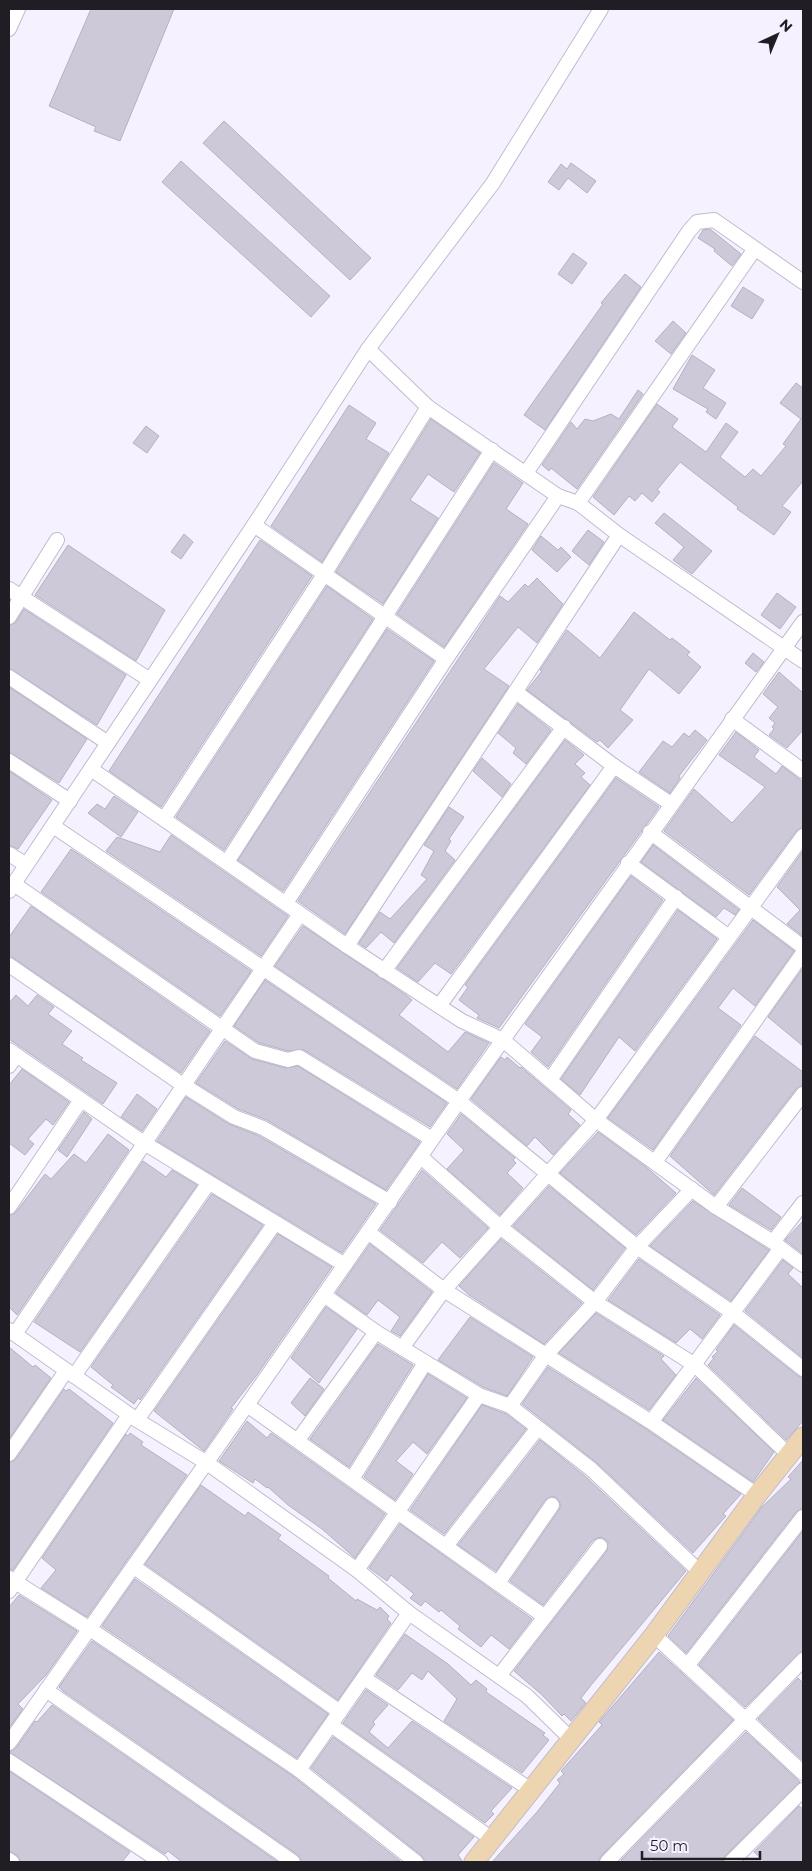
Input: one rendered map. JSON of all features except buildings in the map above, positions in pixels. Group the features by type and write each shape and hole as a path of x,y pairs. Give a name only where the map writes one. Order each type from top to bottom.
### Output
{"street":[{"path":"9,29 18,9"},
{"path":"432,1139 299,1057 288,1060 255,1051 222,1027 11,887 254,525 368,349 493,183 601,9"},
{"path":"526,473 697,222 714,220 754,250 803,282"},
{"path":"578,503 754,250"},
{"path":"368,349 428,407 558,496 578,503 619,535 803,661"},
{"path":"164,818 325,572 428,407"},
{"path":"227,862 492,450"},
{"path":"286,903 446,659 558,496"},
{"path":"254,525 325,572 446,659"},
{"path":"347,946 619,535"},
{"path":"9,617 57,540"},
{"path":"9,588 150,680"},
{"path":"9,1743 421,1158 432,1139 650,832 803,622"},
{"path":"9,677 108,743"},
{"path":"516,692 614,766 671,804"},
{"path":"732,719 803,771"},
{"path":"384,971 564,727"},
{"path":"9,761 70,801"},
{"path":"439,1006 614,766"},
{"path":"91,769 384,971 462,1021 503,1040 596,1120 716,1208 777,1245 803,1264"},
{"path":"53,826 459,1101 546,1175 637,1247 733,1313 803,1369"},
{"path":"650,832 803,947"},
{"path":"402,1348 444,1290 596,1120 803,836"},
{"path":"9,854 25,864"},
{"path":"628,863 729,936"},
{"path":"550,1080 676,897"},
{"path":"300,914 12,1332 133,1418 206,1463 357,1570 409,1613 527,1696 571,1739"},
{"path":"655,1162 803,954"},
{"path":"9,965 183,1085 234,1117 263,1128 390,1202"},
{"path":"11,1057 81,1100 208,1184 344,1265"},
{"path":"716,1208 803,1094"},
{"path":"9,1207 81,1100"},
{"path":"421,1158 500,1226 595,1302 695,1365 789,1455"},
{"path":"9,1454 208,1184"},
{"path":"510,1406 545,1356 595,1302 637,1247 692,1189"},
{"path":"651,1422 733,1313 803,1203"},
{"path":"275,1223 11,1584 90,1629 299,1770 416,1862"},
{"path":"368,1232 444,1290 651,1422 757,1495"},
{"path":"324,1295 376,1332 425,1363 479,1395 510,1406 537,1429 591,1469 700,1572"},
{"path":"298,1440 376,1332"},
{"path":"352,1479 425,1363"},
{"path":"357,1570 479,1395"},
{"path":"248,1405 546,1617"},
{"path":"446,1546 537,1429"},
{"path":"474,1862 654,1635 757,1495 803,1437"},
{"path":"498,1583 552,1505"},
{"path":"686,1666 803,1517"},
{"path":"499,1676 600,1546"},
{"path":"134,1567 340,1712"},
{"path":"299,1770 409,1613"},
{"path":"654,1635 803,1773"},
{"path":"606,1862 803,1660"},
{"path":"364,1678 531,1790"},
{"path":"46,1690 293,1862"},
{"path":"331,1725 492,1839"},
{"path":"9,1761 160,1862"},
{"path":"731,1862 803,1790"}]}
